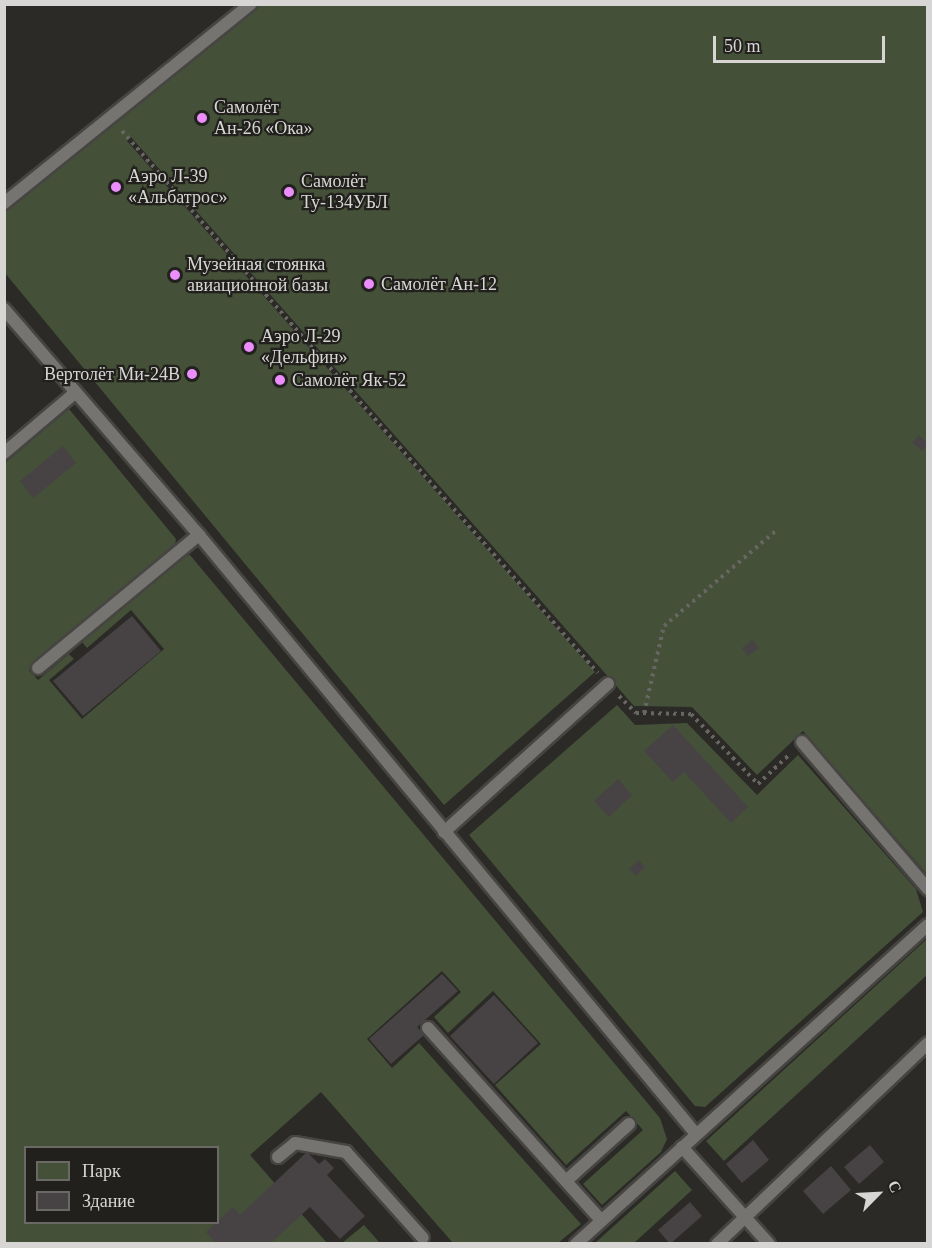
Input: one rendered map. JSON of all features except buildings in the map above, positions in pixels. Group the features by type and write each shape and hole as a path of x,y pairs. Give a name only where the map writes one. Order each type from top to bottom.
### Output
{"lane":[{"path":"4,203 251,4"},
{"path":"4,309 199,535 696,1134"},
{"path":"4,453 76,392"},
{"path":"38,668 199,535"},
{"path":"444,832 608,684"},
{"path":"802,742 927,890"},
{"path":"576,1244 927,926"},
{"path":"428,1028 601,1221"},
{"path":"717,1244 927,1043"},
{"path":"566,1181 629,1124"},
{"path":"278,1157 295,1143 346,1152 423,1242"},
{"path":"681,1147 769,1244"}],"path":[{"path":"109,117 636,713 691,714 758,784 802,742"},
{"path":"644,713 664,626 778,529"}],"green space":[{"path":"258,5 927,5 927,874 803,731 757,775 692,707 634,706 131,137 127,141 595,672 444,805 5,273 4,213"},
{"path":"69,409 176,539 175,545 29,670 38,680 69,654 74,659 49,680 82,719 164,649 131,610 87,648 82,642 184,556 190,555 660,1118 667,1139 661,1152 602,1205 583,1184 643,1130 626,1111 566,1165 495,1085 541,1044 493,991 448,1033 434,1017 461,992 442,971 367,1039 392,1068 419,1043 581,1224 558,1243 453,1243 321,1092 250,1155 327,1243 5,1243 4,464"},
{"path":"617,705 635,725 687,723 757,795 798,755 916,889 923,912 705,1107 695,1106 469,835"},
{"path":"927,939 927,975 724,1161 706,1141"},
{"path":"675,1171 692,1190 634,1243 595,1243"},
{"path":"364,1225 380,1243 342,1243"}],"place":[{"name":"Самолёт Ан-26 «Ока»","path":"202,118"},
{"name":"Аэро Л-39 «Альбатрос»","path":"116,187"},
{"name":"Самолёт Ту-134УБЛ","path":"289,192"},
{"name":"Музейная стоянка авиационной базы","path":"175,275"},
{"name":"Самолёт Ан-12","path":"369,284"},
{"name":"Аэро Л-29 «Дельфин»","path":"249,347"},
{"name":"Вертолёт Ми-24В","path":"192,374"},
{"name":"Самолёт Як-52","path":"280,380"}]}
